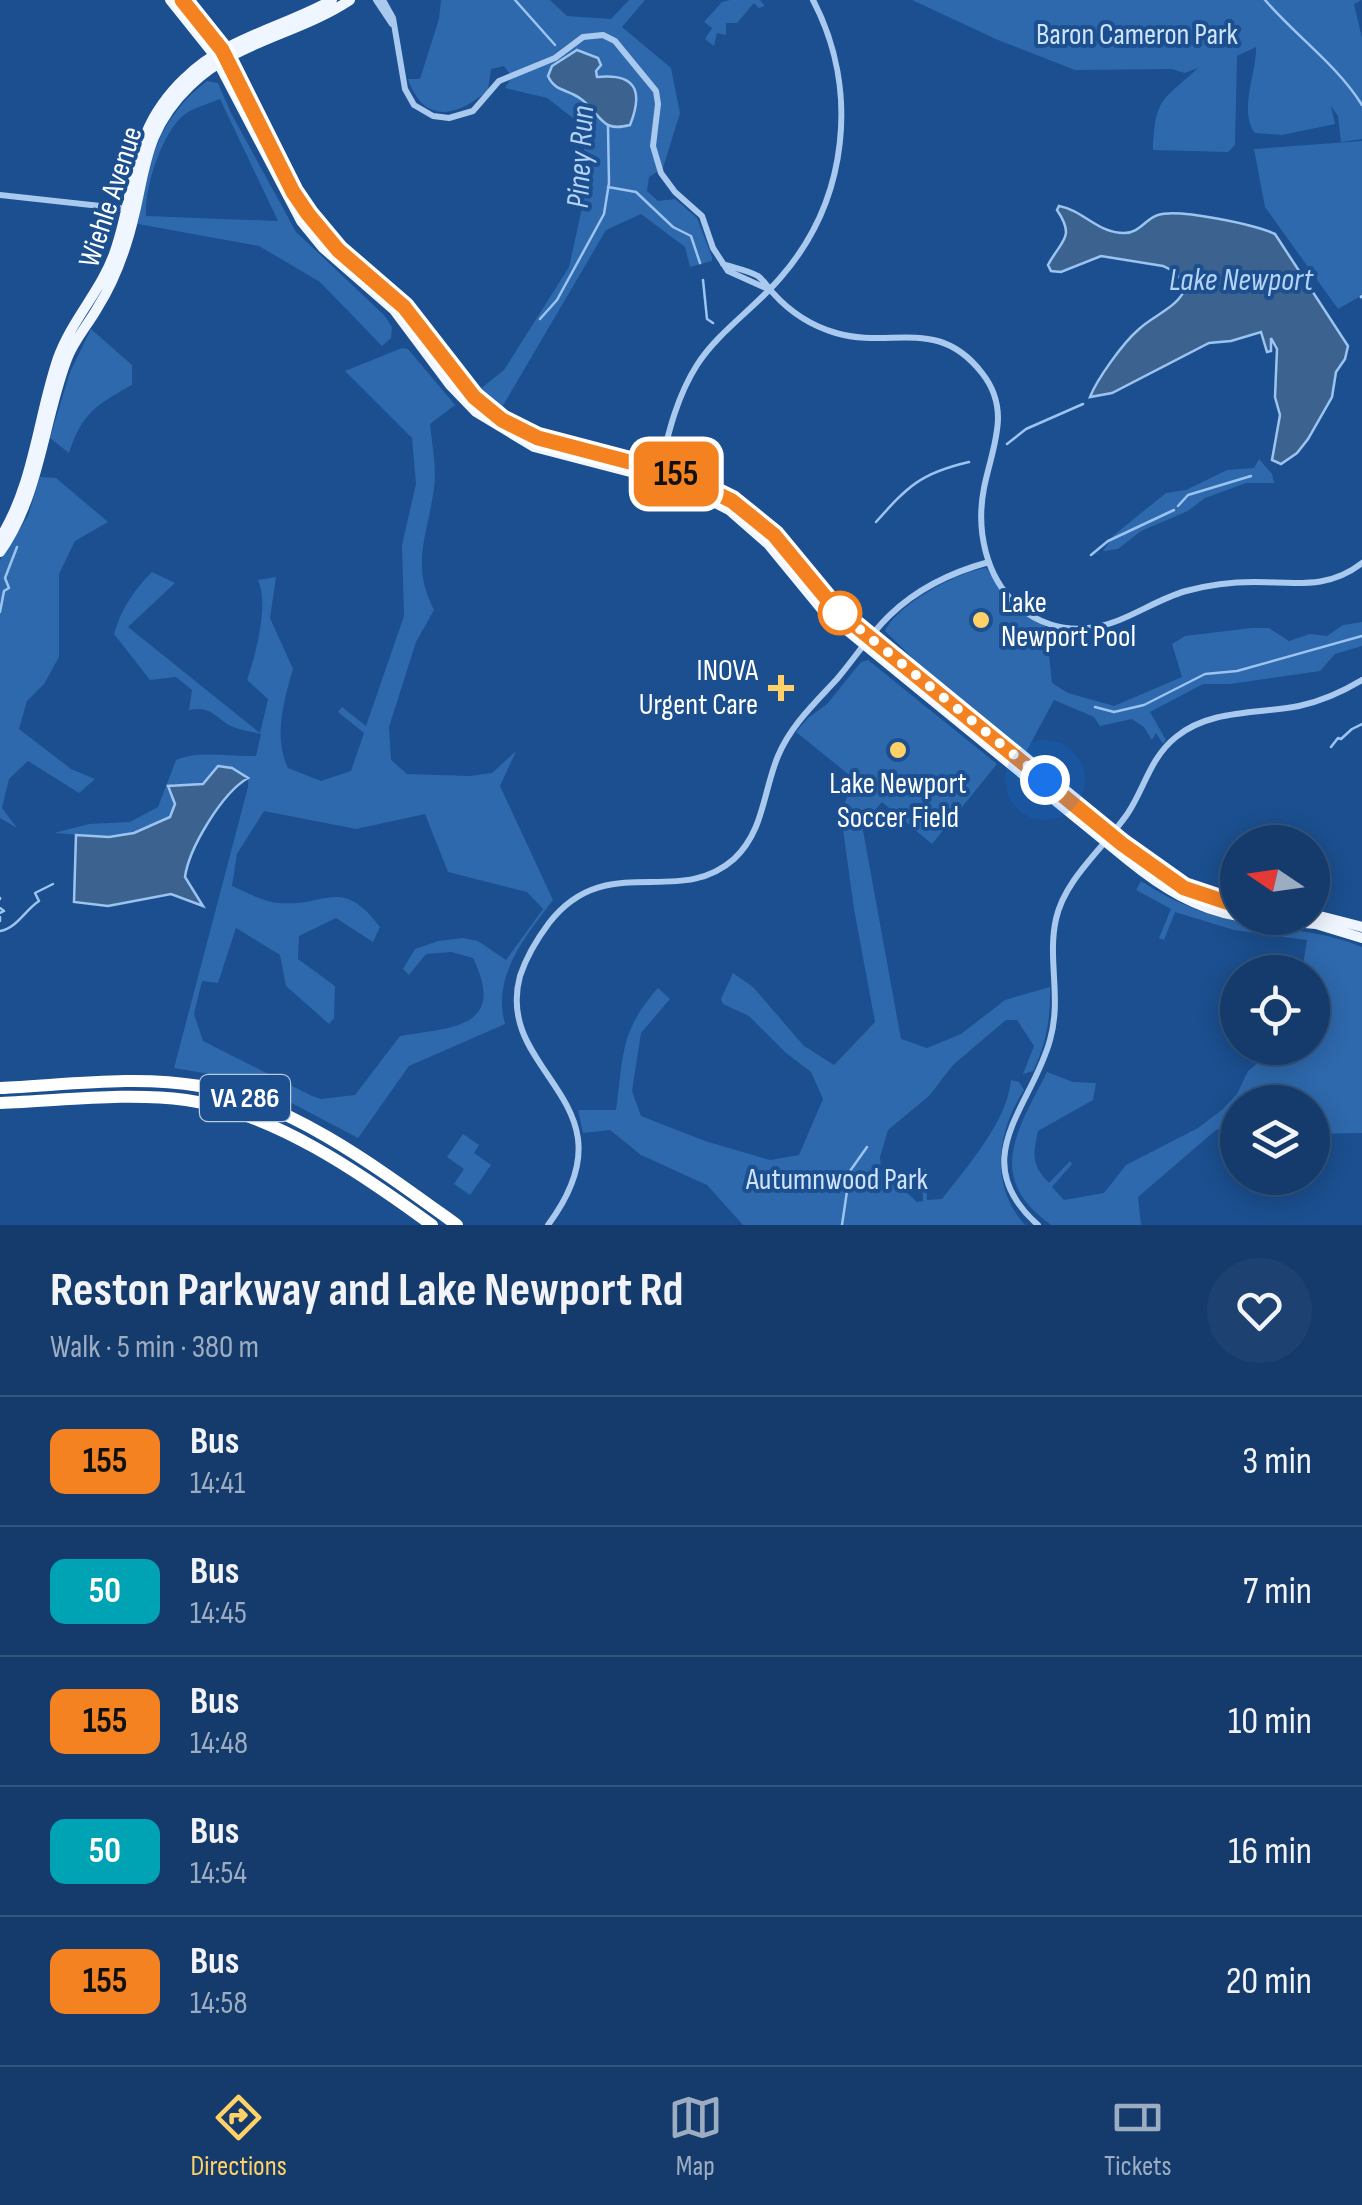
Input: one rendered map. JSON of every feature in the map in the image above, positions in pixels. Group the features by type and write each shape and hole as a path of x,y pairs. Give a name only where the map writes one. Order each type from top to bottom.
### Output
{"highway":[{"name":"VA 286","path":"0,1088 164,1082 240,1096 348,1150 456,1225"},
{"name":"VA 286","path":"0,1103 147,1098 213,1105 256,1120 344,1166 432,1225"}],"main road":[{"path":"170,0 220,57"},
{"path":"182,0 220,57 308,214 338,250 404,307 474,397 502,420 538,438 708,487 752,516 774,535 827,601 867,642 1176,895 1220,910"},
{"name":"Wiehle Avenue","path":"0,552 23,511 66,361 112,282 131,209 135,159 150,124 183,79 332,0"},
{"name":"Wiehle Avenue","path":"220,57 303,25 350,0"},
{"name":"Wiehle Avenue","path":"0,538 20,495 59,357 106,274 131,209"},
{"path":"1108,839 1174,882 1220,902"},
{"path":"1330,919 1362,927"},
{"path":"1330,928 1362,938"}],"street":[{"path":"376,0 393,25"},
{"path":"384,0 393,25 403,83 414,105 433,116 462,116 512,72 555,58 583,37 609,37 653,85 658,98 652,137 658,167 675,192 702,216 722,264 732,273 770,290 818,327 862,338 934,338 960,352 981,371 992,390 999,420 982,499 983,536 989,562 1008,596 1023,610 1052,625 1078,629 1110,624 1157,600 1190,590 1248,582 1319,583 1348,573 1362,563"},
{"path":"659,474 676,406 695,369 713,343 770,290 800,253 831,190 841,141 842,99 826,26 812,0"},
{"path":"0,195 131,209"},
{"path":"548,1225 570,1190 578,1143 567,1102 533,1054 519,1024 518,987 528,956 561,909 591,888 608,883 689,879 708,874 734,859 758,824 788,736 890,614 936,581 989,562"},
{"path":"1038,1225 1021,1207 1011,1188 1005,1160 1006,1140 1050,1040 1057,996 1053,946 1058,910 1075,880 1135,801 1154,759 1189,728 1219,716 1308,704 1362,680"}],"green space":[{"path":"441,0 550,0 567,16 611,19 629,0 645,0 622,27 671,68 680,113 663,168 649,177 647,191 658,201 675,199 697,218 712,257 712,261 690,267 685,247 641,214 606,230 501,409 479,390 504,370 569,267 586,190 586,155 573,118 547,98 505,88 512,77 504,66 491,69 488,90 466,106 443,112 423,104 408,79 420,79"},
{"path":"760,0 765,6 759,8 754,3 737,23 726,23 726,35 717,33 714,46 705,39 712,28 704,22 722,2"},
{"name":"Baron Cameron Park","path":"912,0 1362,0 1354,4 1362,38 1362,139 1341,142 1338,116 1331,106 1335,124 1282,135 1255,133 1248,102 1256,47 1237,56 1235,145 1228,152 1153,150 1156,119 1163,101 1198,68 1185,73 1171,69 1075,70"},
{"path":"207,81 218,83 296,232 392,327 391,338 382,346 320,282 259,246 138,224 157,144 191,95","holes":["220,99 278,221 146,216 156,162 168,134 184,115"]},
{"path":"1362,141 1362,300 1359,297 1338,309 1265,207 1254,149"},
{"path":"91,329 132,365 132,385 85,419 69,453 50,438 70,372"},
{"path":"408,349 455,405 430,424 435,480 422,564 434,610 416,642 389,727 391,760 407,774 470,776 492,773 516,751 500,786 553,900 522,943 507,973 502,1006 505,1024 409,1066 358,1138 234,1078 174,1068 248,778 214,771 203,784 173,784 168,790 175,804 170,817 134,833 109,837 54,833 89,824 130,822 158,807 176,760 205,755 256,756 261,734 231,726 206,710 189,710 192,690 176,677 150,680 114,634 129,600 152,572 175,583 128,627 260,733 268,699 247,680 262,616 258,580 276,577 270,618 293,669 281,731 288,768 321,781 351,771 364,733 338,712 342,707 366,726 404,616 402,545 416,484 412,438 345,371","holes":["264,811 356,829 425,814 448,872 527,892 543,909 506,960 478,941 463,938 415,949 403,969 409,975 426,954 451,952 473,958 482,981 479,1011 455,1026 400,1036 355,1095 321,1099 203,1041 194,1014 202,981 218,983 236,928 280,955 286,986 329,1024 334,1018 335,986 298,959 299,936 336,918 373,942 380,927 366,911 344,898 278,903 232,886 237,854"]},
{"path":"1259,459 1272,474 1274,483 1246,483 1205,498 1188,511 1141,531 1118,549 1103,551 1114,535 1166,493 1186,490 1227,470 1254,468"},
{"path":"40,477 56,478 108,522 75,541 59,574 59,657 44,684 27,701 19,729 71,769 95,779 79,793 28,761 9,779 2,808 17,828 0,818 0,560 28,516"},
{"path":"986,568 1016,609 1046,626 1052,683 1068,693 1114,706 1182,677 1172,644 1185,636 1269,628 1289,641 1310,634 1327,636 1343,625 1362,622 1362,646 1335,654 1320,671 1203,684 1150,712 1166,740 1163,744 1156,733 1152,740 1144,727 1132,719 1100,726 1094,717 1054,700 1025,754 948,693 885,631 915,600 960,576"},
{"name":"Autumnwood Park","path":"868,660 997,764 932,844 882,802 862,825 901,1039 927,1048 961,1034 1005,1000 1050,987 1047,1030 1033,1071 1023,1074 1034,1046 1017,1020 1006,1020 953,1065 929,1096 888,1130 880,1157 881,1169 917,1202 923,1201 921,1169 926,1169 927,1200 942,1199 994,1127 1011,1080 1019,1082 1024,1090 1008,1123 1001,1158 1006,1193 1025,1225 743,1225 707,1185 641,1155 610,1130 583,1133 578,1110 616,1110 625,1045 636,1018 658,988 670,999 641,1033 632,1091 641,1116 705,1141 770,1160 799,1155 823,1099 811,1072 749,1016 723,1004 721,999 733,973 753,987 804,1046 834,1065 875,1022 841,815 853,778 796,732 827,704 861,662"},
{"path":"1141,881 1182,904 1220,916 1220,926 1175,912 1164,940 1159,938 1171,909 1136,890"},
{"path":"1270,935 1323,935 1362,947 1362,1133 1330,1134 1330,1085 1241,1085 1255,1065 1330,1065 1330,955 1305,955 1307,940"},
{"path":"1047,1072 1073,1082 1096,1083 1093,1100 1038,1131 1035,1159 1049,1183 1070,1161 1072,1164 1052,1187 1064,1200 1104,1193 1126,1165 1198,1128 1220,1111 1220,1129 1138,1197 1141,1225 1051,1225 1030,1207 1012,1170 1018,1132"},
{"path":"463,1134 479,1145 474,1153 491,1165 470,1195 454,1184 464,1169 447,1157"}],"water":[{"path":"577,50 598,58 601,65 597,77 620,78 633,86 636,102 630,125 608,125 581,99 551,81 548,76 552,66"},
{"name":"Lake Newport","path":"1059,206 1114,232 1130,232 1153,217 1168,213 1217,218 1275,234 1348,346 1336,372 1332,397 1297,453 1281,464 1272,460 1280,415 1275,397 1277,349 1271,338 1271,351 1267,352 1261,332 1209,343 1112,393 1090,397 1125,343 1178,300 1186,286 1175,272 1163,266 1101,256 1061,272 1051,271 1048,265 1066,233"},
{"path":"218,766 232,768 248,778 218,808 188,865 185,877 203,906 171,894 108,906 74,902 76,835 109,837 134,833 170,817 175,804 168,786 203,784"}],"waterway":[{"name":"Piney Run","path":"515,0 555,45"},
{"path":"1265,0 1341,77 1362,105"},
{"name":"Piney Run","path":"540,319 557,300 604,214 609,183 608,126"},
{"path":"608,187 636,192 673,227 691,236 700,263"},
{"path":"703,280 707,319 713,323"},
{"path":"1007,444 1026,429 1083,404"},
{"path":"876,522 916,483 969,462"},
{"path":"1178,506 1188,495 1251,476"},
{"path":"1091,555 1108,541 1174,510"},
{"path":"0,612 4,591 9,588 5,578 17,547"},
{"path":"1095,707 1114,712 1144,705 1205,674 1237,671 1362,636"},
{"path":"1331,747 1338,738 1362,724"},
{"path":"0,931 39,901 35,893 53,884"},
{"path":"0,908 4,911 0,913"},
{"path":"842,1225 850,1171 867,1147"}],"bus line":[{"name":"155","path":"182,0 222,50 293,192 318,228 404,307 474,397 502,420 538,438 679,475 732,501 774,535 836,610 1154,869 1184,888 1220,902"}],"place":[{"name":"Lake Newport Pool","path":"981,620"},
{"name":"INOVA Urgent Care","path":"781,688"},
{"name":"Lake Newport Soccer Field","path":"898,750"}],"route":[{"path":"840,613 836,610 1045,780"}]}
